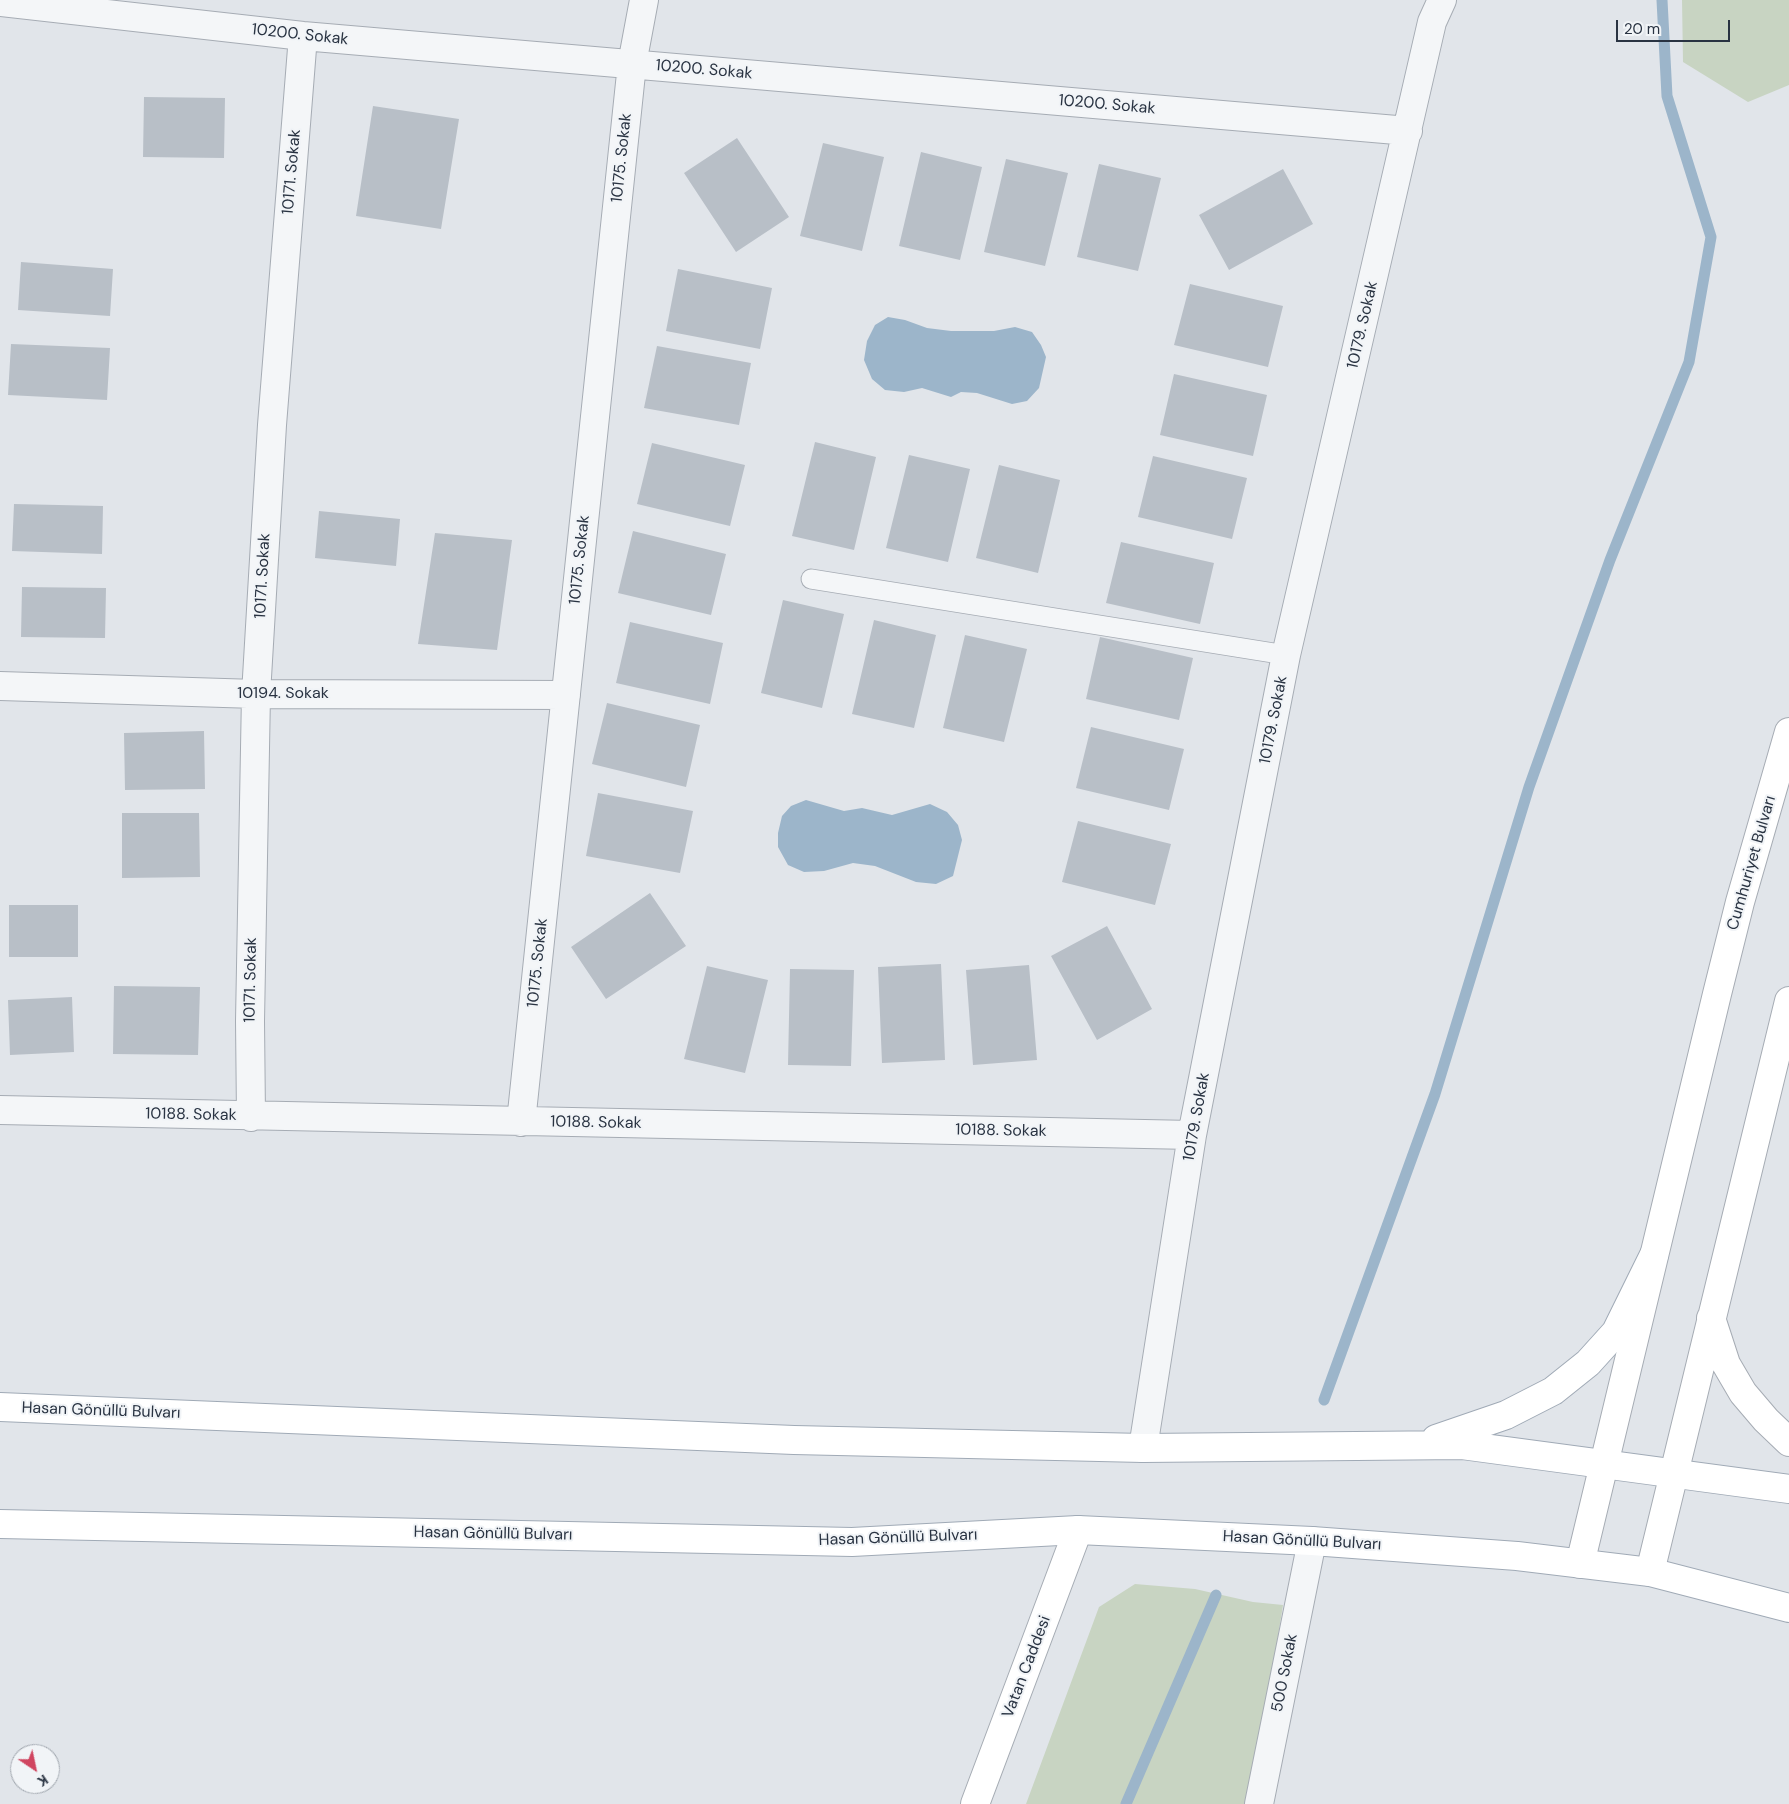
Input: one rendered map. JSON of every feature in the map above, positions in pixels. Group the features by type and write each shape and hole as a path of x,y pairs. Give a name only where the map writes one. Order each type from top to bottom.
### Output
{"main road":[{"name":"Cumhuriyet Bulvarı","path":"1654,1256 1716,994 1740,902 1789,732"},
{"path":"1650,1572 1789,1001"},
{"path":"1418,1446 1506,1415 1553,1391 1588,1363 1616,1332 1654,1256"},
{"path":"1580,1564 1654,1256"},
{"path":"1712,1318 1726,1364 1744,1394 1766,1420 1789,1442"},
{"name":"Hasan Gönüllü Bulvarı","path":"0,1407 794,1440 1143,1448 1462,1445 1789,1489"},
{"name":"Hasan Gönüllü Bulvarı","path":"0,1524 852,1542 1078,1530 1312,1541 1517,1556 1650,1572 1788,1608"},
{"name":"Vatan Caddesi","path":"975,1804 1078,1530"}],"street":[{"name":"10175. Sokak","path":"521,1122 632,64 644,0"},
{"name":"10179. Sokak","path":"1143,1448 1192,1135 1286,656 1432,22 1442,0"},
{"name":"10200. Sokak","path":"0,2 303,36 1408,131"},
{"name":"10171. Sokak","path":"251,1117 250,1021 256,694 272,424 303,36"},
{"name":"10194. Sokak","path":"0,686 256,694 566,694"},
{"name":"10188. Sokak","path":"0,1110 251,1117 1192,1135"},
{"name":"500 Sokak","path":"1259,1804 1312,1541"}],"lane":[{"path":"811,579 1286,656"}],"green space":[{"path":"1682,0 1789,0 1789,85 1748,102 1683,62"},
{"path":"1135,1584 1195,1589 1253,1602 1283,1605 1251,1804 1026,1804 1099,1607"}],"water":[{"path":"888,317 905,320 927,328 951,331 994,331 1015,327 1032,332 1041,345 1046,357 1039,388 1027,401 1012,404 977,393 961,392 951,397 922,388 904,392 885,390 872,379 864,360 867,341 875,325"},
{"path":"806,800 844,811 862,808 892,815 930,804 947,812 958,825 962,840 953,876 936,884 916,882 875,866 853,863 824,871 804,872 788,865 778,847 778,833 782,816 791,806"}],"building":[{"path":"144,97 225,98 224,158 143,157"},
{"path":"373,106 459,119 441,229 356,216"},
{"path":"737,138 789,217 736,252 684,173"},
{"path":"823,143 884,157 862,251 800,236"},
{"path":"921,152 982,167 960,260 899,246"},
{"path":"1006,159 1068,173 1045,266 984,252"},
{"path":"1099,164 1161,178 1138,271 1077,257"},
{"path":"1283,169 1313,224 1229,270 1199,215"},
{"path":"21,262 113,269 110,316 18,310"},
{"path":"678,269 772,288 760,349 666,331"},
{"path":"1190,284 1283,306 1268,367 1174,345"},
{"path":"11,344 110,348 107,400 8,395"},
{"path":"657,346 751,363 739,425 644,408"},
{"path":"1174,374 1267,395 1253,456 1160,435"},
{"path":"815,442 876,457 854,550 792,536"},
{"path":"652,443 745,465 730,526 637,504"},
{"path":"909,455 970,469 948,562 886,548"},
{"path":"1153,456 1247,478 1232,539 1138,517"},
{"path":"999,465 1060,480 1038,573 976,558"},
{"path":"14,504 103,506 102,554 12,551"},
{"path":"319,511 400,519 396,566 315,558"},
{"path":"633,531 726,554 711,615 618,593"},
{"path":"435,533 512,540 497,650 418,644"},
{"path":"1121,542 1214,563 1200,624 1106,603"},
{"path":"22,587 106,588 105,638 21,637"},
{"path":"783,600 844,614 822,708 761,693"},
{"path":"874,620 936,635 914,728 852,714"},
{"path":"630,622 723,643 710,704 616,683"},
{"path":"965,635 1027,649 1004,742 943,728"},
{"path":"1100,637 1193,658 1179,720 1086,699"},
{"path":"607,703 700,725 686,787 592,764"},
{"path":"1091,727 1184,749 1169,810 1076,788"},
{"path":"204,731 205,789 125,790 124,733"},
{"path":"598,793 693,811 680,873 586,856"},
{"path":"122,813 199,813 200,877 122,878"},
{"path":"1078,821 1171,844 1155,905 1062,882"},
{"path":"650,893 686,946 606,999 571,947"},
{"path":"9,905 78,905 78,957 9,957"},
{"path":"1107,926 1152,1009 1097,1040 1051,956"},
{"path":"941,964 945,1060 882,1063 878,967"},
{"path":"1029,965 1037,1060 973,1065 966,970"},
{"path":"707,966 768,980 745,1073 684,1059"},
{"path":"790,969 854,970 851,1066 788,1065"},
{"path":"114,986 200,987 198,1055 113,1054"},
{"path":"72,997 74,1052 10,1055 8,1000"}],"waterway":[{"path":"1324,1400 1435,1094 1529,787 1610,560 1689,362 1711,237 1667,96 1662,0"},
{"path":"1126,1804 1216,1595"}]}
